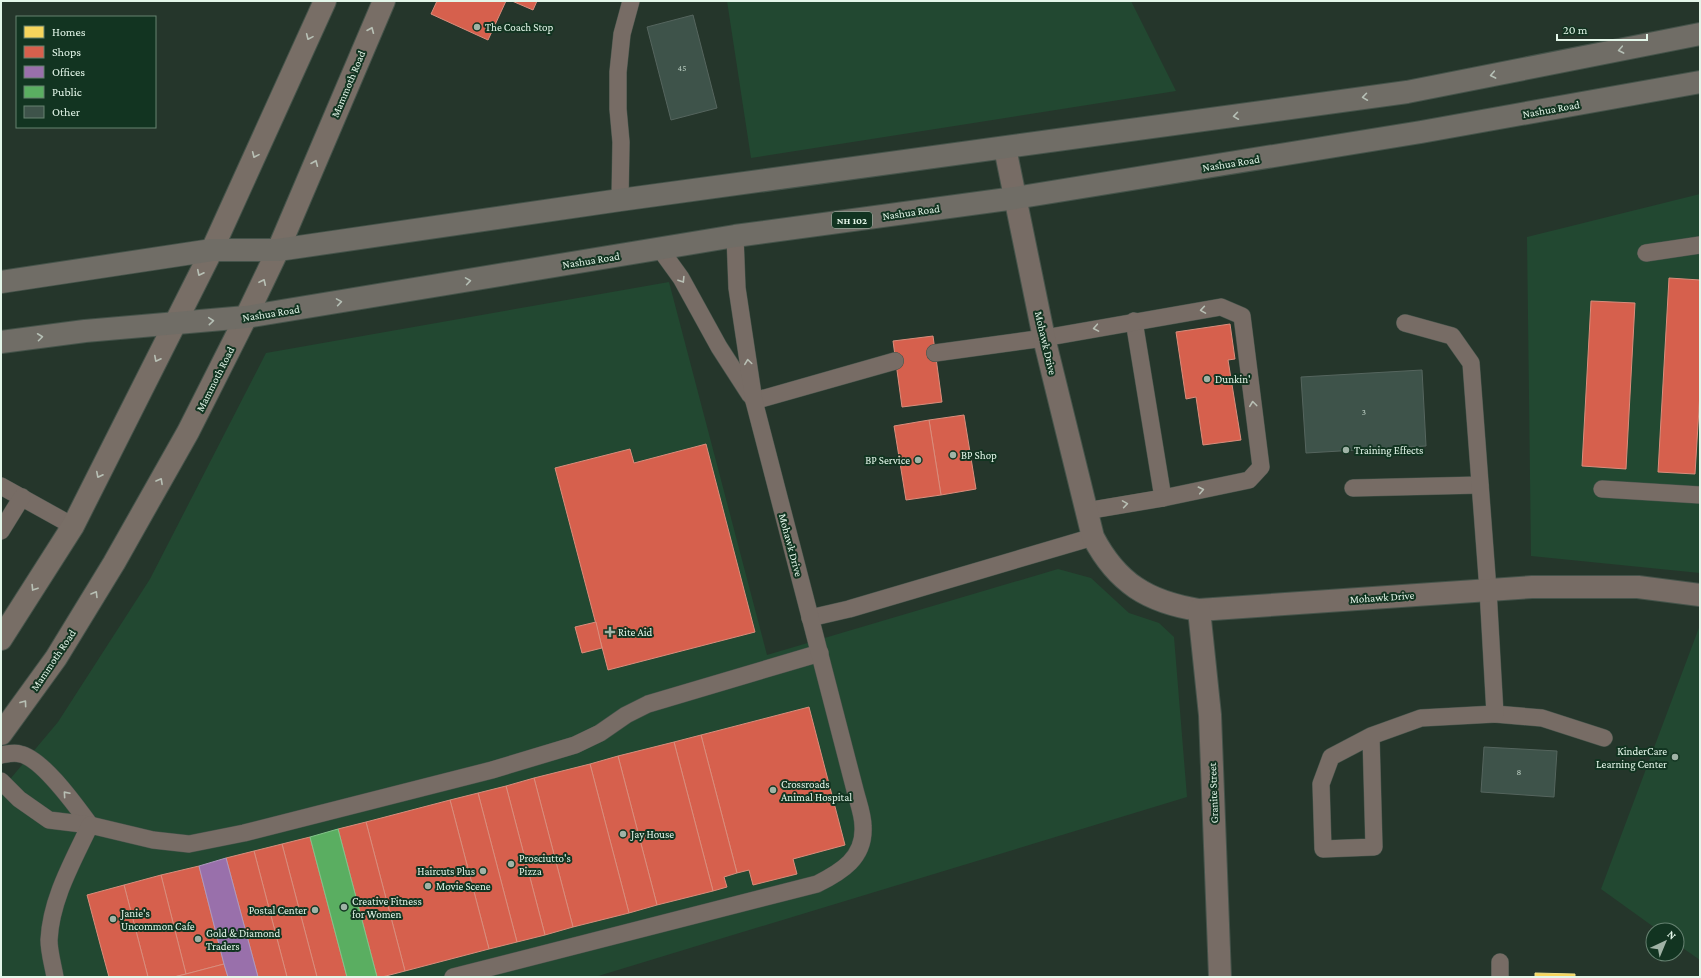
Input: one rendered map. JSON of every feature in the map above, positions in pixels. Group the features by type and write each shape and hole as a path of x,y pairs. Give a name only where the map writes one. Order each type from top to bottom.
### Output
{"main road":[{"path":"1,639 73,526 212,250 325,1"},
{"name":"Mammoth Road","path":"1,734 56,658 114,563 188,432 278,250 384,1"},
{"path":"1,282 212,250 278,250 620,200 1407,92 1700,34"},
{"name":"Nashua Road","path":"1,342 85,331 246,317 736,236 1015,198 1429,130 1700,82"}],"street":[{"name":"Mohawk Drive","path":"1005,148 1044,338 1093,536 1104,556 1118,573 1133,586 1176,606 1199,610 1532,587 1638,587 1700,595"},
{"name":"Granite Street","path":"1199,610 1210,714 1220,977"}],"lane":[{"path":"620,200 621,142 618,109 618,72 622,34 632,1"},
{"name":"Mohawk Drive","path":"453,977 817,884 838,874 854,860 861,844 863,827 820,653 754,401 737,288 736,236"},
{"path":"1646,253 1700,245"},
{"path":"660,249 681,278 719,347 754,401 895,361"},
{"path":"935,353 1044,338 1134,321 1221,307 1242,316 1261,468 1249,480 1163,498 1086,511"},
{"path":"1134,321 1163,498"},
{"path":"1405,322 1452,336 1471,363 1488,590 1494,714"},
{"path":"1353,488 1480,485"},
{"path":"1,486 73,526"},
{"path":"1602,489 1700,495"},
{"path":"1,531 22,497"},
{"path":"810,618 849,609 1093,536"},
{"path":"1,781 18,799 49,820 90,825 153,840 189,844 244,833 492,770 574,745 600,733 626,715 648,704 820,653"},
{"path":"1370,736 1374,847 1323,848 1321,784 1331,757 1370,736 1421,718 1494,714 1542,718 1604,738"},
{"path":"1,755 20,754 40,765 69,796 90,825"},
{"path":"55,977 49,942 52,916 66,876 90,825"}],"shaded area":[{"path":"727,1 1131,1 1176,91 751,158"},
{"path":"1700,194 1700,573 1531,556 1527,237"},
{"path":"669,282 767,655 1058,569 1091,578 1129,613 1159,623 1174,637 1187,797 595,977 1,977 1,790 58,722 150,579 266,353"},
{"name":"KinderCare Learning Center","path":"1700,625 1700,960 1685,950 1685,922 1647,922 1601,889"}],"building: Homes":[{"path":"1535,973 1575,974 1575,977 1535,977"}],"building: Shops":[{"name":"The Coach Stop","path":"437,1 506,1 488,40 431,14"},
{"name":"The Coach Stop","path":"512,1 537,1 533,10"},
{"path":"1669,278 1700,280 1700,392 1695,474 1658,472"},
{"path":"1591,301 1635,303 1626,469 1582,466"},
{"name":"Dunkin'","path":"1230,324 1235,359 1228,360 1241,440 1203,445 1196,397 1186,399 1176,332"},
{"path":"933,336 942,402 902,407 893,341"},
{"name":"BP Shop","path":"964,415 976,489 941,495 929,420"},
{"name":"BP Service","path":"929,420 941,495 906,500 894,426"},
{"name":"Rite Aid","path":"706,444 755,632 608,670 555,468 630,449 634,463"},
{"path":"596,622 602,648 582,653 575,627"},
{"name":"Crossroads Animal Hospital","path":"809,707 845,845 793,859 797,874 753,885 749,870 737,873 701,735"},
{"path":"701,735 737,873 724,877 727,887 713,891 674,742"},
{"path":"674,742 713,891 657,905 618,756"},
{"name":"Jay House","path":"618,756 657,905 629,913 590,764"},
{"path":"590,764 629,913 573,927 534,778"},
{"path":"534,778 573,927 545,935 506,786"},
{"name":"Prosciutto's Pizza","path":"506,786 545,935 517,942 478,793"},
{"name":"Haircuts Plus","path":"478,793 517,942 489,949 450,800"},
{"name":"Movie Scene","path":"450,800 489,949 405,971 366,822"},
{"path":"366,822 405,971 382,977 377,977 338,829"},
{"name":"Postal Center","path":"310,837 347,977 317,977 282,844"},
{"path":"282,844 317,977 287,977 254,851"},
{"path":"254,851 287,977 258,977 226,858"},
{"name":"Gold & Diamond Traders","path":"199,866 224,964 186,974 161,875"},
{"path":"161,875 186,974 174,977 148,977 124,885"},
{"name":"Janie's Uncommon Cafe","path":"124,885 148,977 109,977 87,895"},
{"path":"224,964 228,977 174,977 186,974"}],"building: Offices":[{"path":"226,858 258,977 228,977 224,964 199,866"}],"building: Public":[{"name":"Creative Fitness for Women","path":"338,829 377,977 347,977 310,837"}],"building: Other":[{"path":"693,15 717,108 671,120 647,27"},
{"path":"1422,370 1426,446 1306,453 1301,377"},
{"path":"1484,747 1557,751 1554,797 1481,792"}],"place":[{"name":"The Coach Stop","path":"477,27"},
{"name":"Dunkin'","path":"1207,379"},
{"name":"Training Effects","path":"1346,450"},
{"name":"BP Shop","path":"953,455"},
{"name":"BP Service","path":"918,460"},
{"name":"Rite Aid","path":"610,632"},
{"name":"KinderCare Learning Center","path":"1675,757"},
{"name":"Crossroads Animal Hospital","path":"773,790"},
{"name":"Jay House","path":"623,834"},
{"name":"Prosciutto's Pizza","path":"511,864"},
{"name":"Haircuts Plus","path":"483,871"},
{"name":"Movie Scene","path":"428,886"},
{"name":"Creative Fitness for Women","path":"344,907"},
{"name":"Postal Center","path":"315,910"},
{"name":"Janie's Uncommon Cafe","path":"113,919"},
{"name":"Gold & Diamond Traders","path":"198,939"}]}
